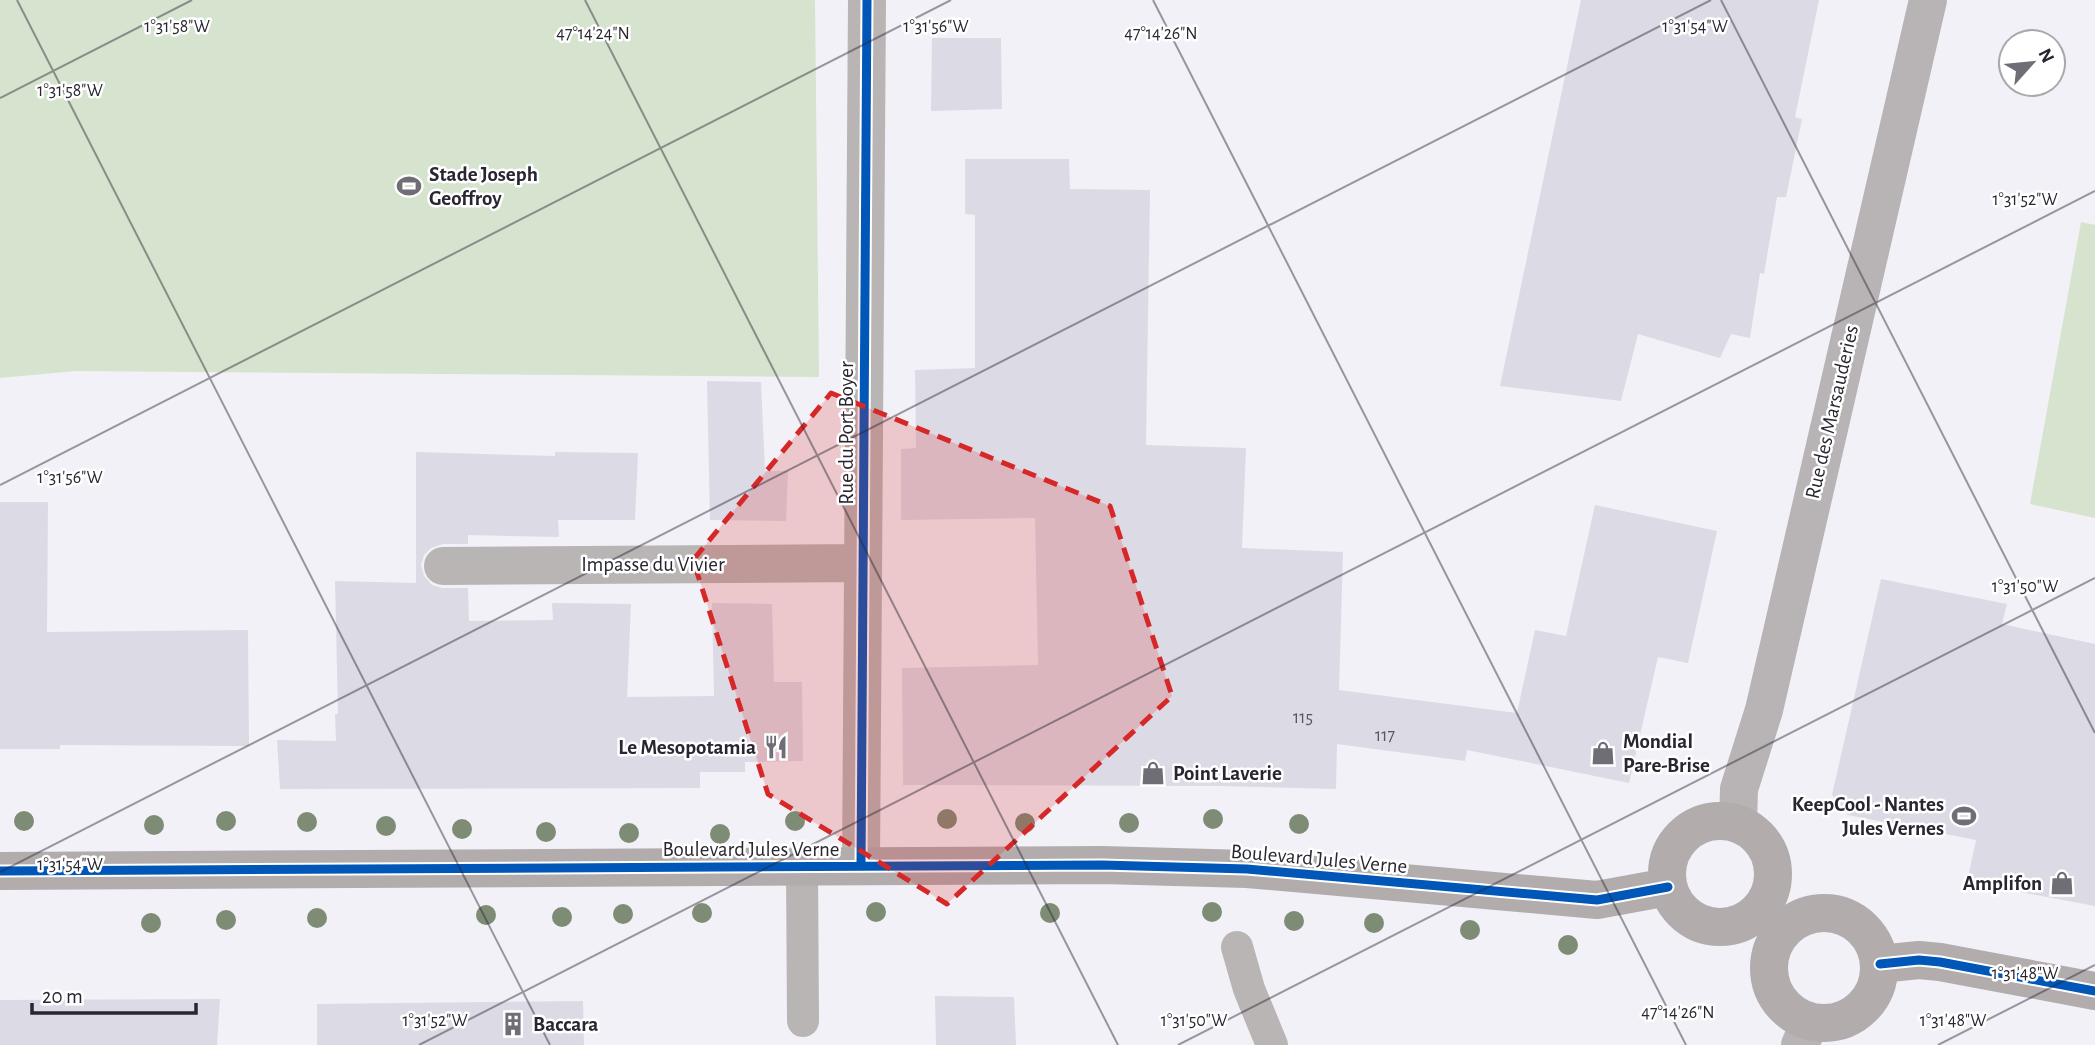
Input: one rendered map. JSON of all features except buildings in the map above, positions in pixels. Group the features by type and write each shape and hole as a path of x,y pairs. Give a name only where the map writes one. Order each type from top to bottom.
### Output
{"main road":[{"path":"1738,824 1706,822 1691,829 1679,840 1666,870 1668,887 1674,901 1685,914 1699,923 1715,927 1746,920 1771,919 1798,918 1816,913 1833,913 1851,919 1866,930 1876,946 1880,964 1879,981 1861,1010 1845,1020 1828,1023 1805,1033 1793,1014 1779,1000 1771,983 1769,964 1773,946 1771,919 1768,895 1773,878 1771,861 1764,845 1753,832 1738,824"},
{"name":"Boulevard Jules Verne","path":"0,871 1102,865 1247,869 1597,900 1668,887"},
{"path":"1880,964 1919,960 1940,962 2095,991"}],"street":[{"name":"Rue du Port Boyer","path":"861,866 867,0"},
{"name":"Rue des Marsauderies","path":"1738,824 1738,789 1764,709 1928,0"},
{"name":"Impasse du Vivier","path":"443,566 863,563"}],"lane":[{"path":"802,866 803,1021"},
{"path":"1237,947 1249,989 1272,1045"}],"highlighted area":[{"path":"831,393 1110,506 1172,696 947,904 768,794 693,560"}],"green space":[{"name":"Stade Joseph Geoffroy","path":"0,0 815,0 819,377 75,371 0,378"},
{"path":"2081,222 2095,225 2095,518 2030,504"}],"cycle path":[{"path":"861,866 867,0"},
{"path":"0,871 1102,865 1247,869 1597,900 1668,887"},
{"path":"1880,964 1919,960 1940,962 2095,991"}],"place":[{"name":"Stade Joseph Geoffroy","path":"409,186"},
{"name":"Le Mesopotamia","path":"776,747"},
{"name":"Mondial Pare-Brise","path":"1603,753"},
{"name":"Point Laverie","path":"1153,773"},
{"name":"KeepCool - Nantes Jules Vernes","path":"1964,816"},
{"name":"Amplifon","path":"2062,883"},
{"name":"Baccara","path":"513,1024"}]}
